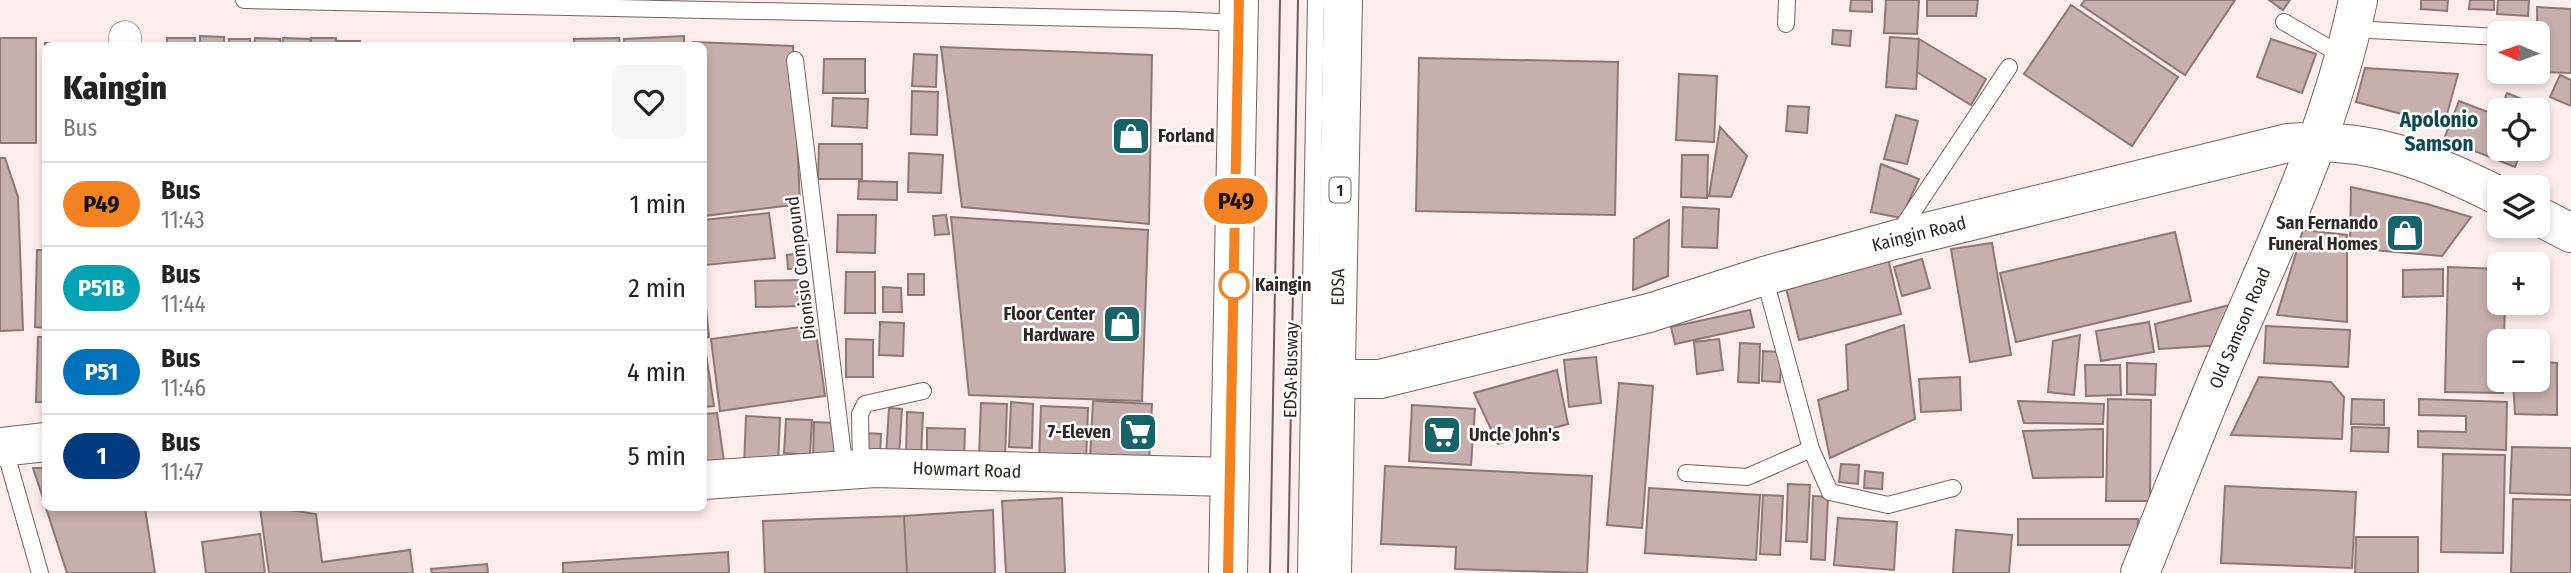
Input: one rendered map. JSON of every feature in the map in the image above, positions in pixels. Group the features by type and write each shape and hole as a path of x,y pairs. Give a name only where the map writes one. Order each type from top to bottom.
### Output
{"main road":[{"name":"EDSA","path":"1332,573 1343,0"},
{"path":"1228,573 1239,12"},
{"name":"Old Samson Road","path":"2140,573 2220,373 2318,141 2352,29"},
{"name":"Kaingin Road","path":"1336,379 1380,379 1648,313 1764,276 1894,240 2271,146 2318,141 2358,143 2396,152 2487,190"},
{"path":"2550,222 2571,233"},
{"path":"1,443 42,442"},
{"name":"Howmart Road","path":"707,480 909,468 1230,477"}],"lane":[{"path":"244,0 1177,20 1239,12"},
{"name":"EDSA Busway","path":"1306,573 1316,0"},
{"path":"1786,24 1787,0"},
{"path":"2284,22 2352,29 2487,36"},
{"name":"Dionisio Compound","path":"795,60 853,470"},
{"path":"1894,240 2009,67"},
{"path":"1764,276 1811,449 1830,492 1888,505 1953,488"},
{"path":"853,470 860,414 865,404 923,391"},
{"path":"1,443 40,573"},
{"path":"1686,473 1747,477 1811,449"}],"building":[{"path":"1851,0 1872,0 1872,12 1850,11"},
{"path":"1886,0 1919,0 1917,34 1884,33"},
{"path":"1927,0 1978,0 1976,16 1927,16"},
{"path":"2085,0 2235,0 2185,75 2081,5"},
{"path":"2269,0 2290,0 2283,10"},
{"path":"2421,0 2448,0 2447,11 2421,9"},
{"path":"2470,0 2494,0 2494,10 2469,9"},
{"path":"2498,0 2529,0 2528,16 2497,14"},
{"path":"2071,5 2178,77 2132,146 2024,74"},
{"path":"2537,7 2571,9 2571,73 2550,72 2550,21 2537,21"},
{"path":"1833,30 1851,31 1850,46 1832,44"},
{"path":"200,36 224,37 224,42 200,42"},
{"path":"684,36 684,42 624,42 624,39"},
{"path":"1890,37 1919,39 1916,89 1886,87"},
{"path":"0,38 36,38 36,143 0,143"},
{"path":"167,38 195,38 195,42 167,42"},
{"path":"255,38 280,39 280,42 254,42"},
{"path":"283,38 310,39 310,42 282,42"},
{"path":"311,38 336,38 336,42 311,42"},
{"path":"619,38 620,42 574,42 574,39"},
{"path":"229,39 250,39 250,42 229,42"},
{"path":"1919,39 1986,79 1971,105 1917,72"},
{"path":"2271,39 2316,54 2302,93 2257,77"},
{"path":"707,43 793,46 800,204 707,216"},
{"path":"941,47 1152,55 1149,224 962,207"},
{"path":"914,54 937,55 936,87 912,86"},
{"path":"1419,58 1618,62 1615,215 1416,211"},
{"path":"824,59 865,59 865,93 823,93"},
{"path":"2365,68 2458,74 2444,125 2356,102"},
{"path":"1679,74 1717,76 1714,142 1676,140"},
{"path":"2560,75 2571,80 2571,106 2550,97"},
{"path":"912,91 938,92 937,135 911,134"},
{"path":"2507,93 2519,98 2505,98"},
{"path":"833,98 868,99 867,128 832,126"},
{"path":"2459,101 2487,112 2487,156 2444,139"},
{"path":"1788,106 1809,107 1807,133 1786,131"},
{"path":"1896,115 1918,121 1907,164 1884,159"},
{"path":"1720,127 1747,156 1731,197 1709,196"},
{"path":"819,144 862,144 862,179 818,179"},
{"path":"909,153 943,155 941,193 908,192"},
{"path":"1682,155 1708,155 1707,198 1681,197"},
{"path":"0,158 5,158 18,197 23,330 0,331"},
{"path":"2500,161 2517,161 2515,167"},
{"path":"1881,164 1919,179 1901,218 1871,212"},
{"path":"859,181 897,182 897,200 858,199"},
{"name":"San Fernando Funeral Homes","path":"2351,187 2471,217 2442,256 2350,248"},
{"path":"1683,207 1719,209 1717,248 1682,247"},
{"path":"769,213 775,258 707,265 707,220"},
{"path":"838,215 876,215 875,253 837,252"},
{"path":"946,215 949,234 935,235 933,216"},
{"path":"951,217 1148,230 1142,401 969,395"},
{"path":"1669,220 1668,276 1633,290 1634,239"},
{"path":"2303,230 2347,235 2347,322 2277,315"},
{"path":"2175,232 2191,301 2016,342 2000,273"},
{"path":"1992,243 2011,355 1970,362 1951,249"},
{"path":"37,250 42,250 42,328 35,327"},
{"path":"806,253 807,268 788,269 787,255"},
{"path":"1888,258 1901,314 1799,340 1785,284"},
{"path":"1922,259 1930,288 1902,296 1894,267"},
{"path":"2448,267 2487,269 2487,315 2505,315 2504,329 2487,329 2487,392 2503,393 2445,392"},
{"path":"2443,269 2443,296 2403,297 2403,270"},
{"path":"846,272 875,272 875,313 845,313"},
{"path":"908,274 924,274 924,295 908,295"},
{"path":"804,280 805,306 756,307 755,281"},
{"path":"883,287 901,288 902,312 883,312"},
{"path":"2229,305 2224,345 2159,349 2155,324"},
{"path":"1750,310 1754,327 1675,344 1671,327"},
{"path":"880,322 904,323 903,356 879,355"},
{"path":"2149,322 2154,352 2101,361 2096,331"},
{"path":"815,325 825,396 720,411 711,339"},
{"path":"1904,325 1915,419 1830,458 1818,400 1848,390 1846,345"},
{"path":"2266,326 2350,330 2348,367 2264,363"},
{"path":"2080,335 2074,395 2048,392 2053,341"},
{"path":"38,337 42,337 42,402 36,402"},
{"path":"846,339 873,340 873,377 846,377"},
{"path":"1719,339 1723,370 1697,374 1694,342"},
{"path":"1740,343 1760,344 1759,383 1738,382"},
{"path":"1763,351 1782,352 1780,382 1762,381"},
{"path":"1596,357 1601,403 1569,407 1564,360"},
{"path":"707,360 714,406 707,407"},
{"path":"2127,363 2156,364 2155,395 2127,394"},
{"path":"2550,363 2557,363 2557,415 2515,414 2514,392 2550,392"},
{"path":"2085,365 2120,365 2121,395 2086,396"},
{"path":"1557,370 1568,424 1498,444 1474,393"},
{"path":"1960,377 1961,410 1921,412 1919,379"},
{"path":"2259,377 2331,382 2344,397 2342,439 2231,435"},
{"path":"1619,383 1653,386 1642,528 1607,525"},
{"path":"2108,399 2151,400 2150,501 2106,501"},
{"path":"2352,399 2384,400 2384,425 2351,424"},
{"path":"2419,399 2507,402 2506,450 2418,447 2418,431 2466,432 2466,416 2419,415"},
{"path":"1093,401 1152,404 1149,462 1090,459"},
{"path":"2018,401 2104,404 2103,424 2024,423"},
{"path":"1011,402 1033,404 1032,448 1009,447"},
{"path":"981,403 1007,404 1005,459 979,458"},
{"name":"Uncle John's","path":"1412,405 1475,409 1471,465 1409,461"},
{"path":"1041,406 1088,408 1086,463 1039,460"},
{"path":"889,408 902,409 899,456 886,456"},
{"path":"907,412 923,413 921,457 906,456"},
{"path":"717,413 725,468 707,471 707,414"},
{"path":"746,416 780,418 778,466 744,465"},
{"path":"786,419 812,420 810,455 784,453"},
{"path":"814,422 836,423 835,459 813,459"},
{"path":"2352,427 2389,428 2388,452 2351,451"},
{"path":"927,428 965,429 964,461 927,460"},
{"path":"2103,429 2103,477 2033,478 2023,431"},
{"path":"866,433 881,434 880,456 864,456"},
{"path":"2512,447 2571,448 2571,495 2510,493"},
{"path":"2443,454 2505,455 2503,553 2441,552"},
{"path":"1841,464 1859,465 1858,484 1839,482"},
{"path":"1385,466 1592,476 1587,573 1455,569 1456,547 1381,544"},
{"path":"33,468 42,468 42,495"},
{"path":"1865,471 1883,473 1882,489 1864,488"},
{"path":"1788,484 1810,485 1807,542 1786,541"},
{"path":"2225,486 2356,492 2352,568 2221,563"},
{"path":"1649,488 1760,495 1756,560 1645,553"},
{"path":"1763,495 1783,496 1780,555 1760,554"},
{"path":"1813,496 1828,497 1825,560 1811,559"},
{"path":"1062,498 1065,573 1006,573 1002,501"},
{"path":"2513,499 2571,500 2571,573 2511,573"},
{"path":"993,510 995,573 907,573 904,516"},
{"path":"47,511 145,511 155,573 67,573"},
{"path":"260,511 316,514 322,562 410,550 413,573 269,573"},
{"path":"904,516 907,573 765,573 763,521"},
{"path":"1838,518 1897,522 1894,570 1834,565"},
{"path":"2018,519 2138,519 2137,545 2018,545"},
{"path":"1956,530 2012,535 2009,573 1953,573"},
{"path":"260,534 265,573 206,573 202,542"},
{"path":"2356,537 2418,537 2418,573 2355,573"},
{"path":"728,552 729,573 563,573 563,563"},
{"path":"487,564 488,573 432,573 431,569"}],"tram line":[{"path":"1270,573 1280,0"},
{"path":"1288,573 1298,0"}],"bus line":[{"name":"P49","path":"1228,573 1239,0"}],"place":[{"name":"Forland","path":"1131,136"},
{"name":"San Fernando Funeral Homes","path":"2405,233"},
{"name":"Kaingin","path":"1234,285"},
{"name":"Floor Center Hardware","path":"1122,324"},
{"name":"7-Eleven","path":"1138,432"},
{"name":"Uncle John's","path":"1442,435"}],"district":[{"name":"Apolonio Samson","path":"2439,132"}]}
